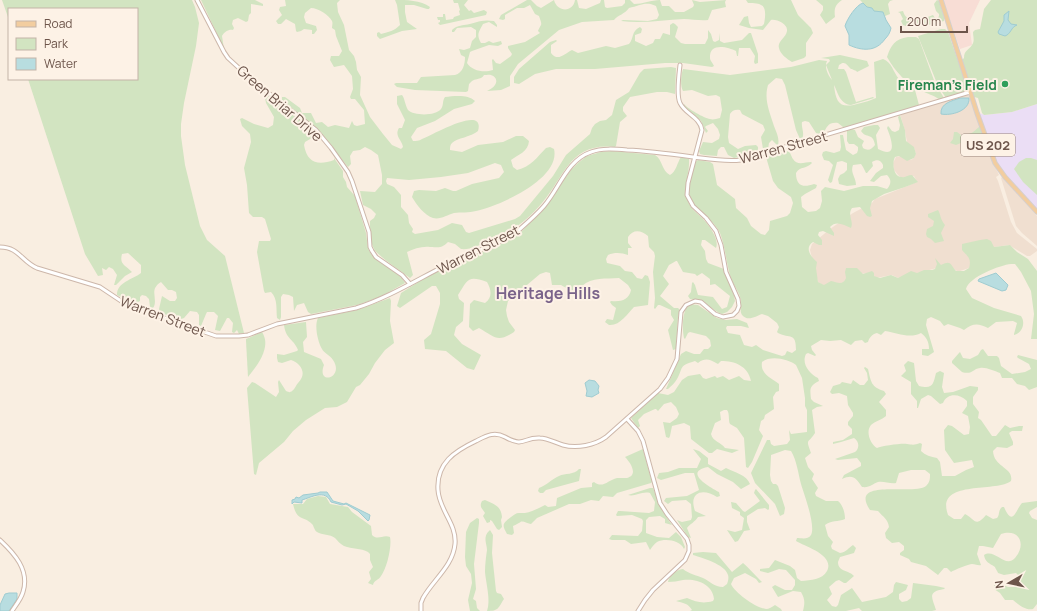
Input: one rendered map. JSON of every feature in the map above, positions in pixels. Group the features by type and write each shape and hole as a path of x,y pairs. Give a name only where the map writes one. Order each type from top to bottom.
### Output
{"main road":[{"name":"US 202","path":"941,0 984,135 996,166 1037,212"}],"street":[{"name":"Green Briar Drive","path":"197,0 228,58 252,80 316,130 331,148 348,172 352,181 369,232 370,247 372,251 376,257 402,275 410,284"},
{"path":"421,611 420,603 447,566 454,552 454,532 452,525 441,505 438,489 441,472 452,455 462,447 494,434 518,442 540,438 571,446 589,444 603,439 660,389 672,371 678,350 681,312 686,304 695,301 701,302 715,314 723,318 733,315 737,311 739,306 738,298 726,272 721,245 716,231 688,199 687,187 702,133 701,126 698,121 682,106 679,100 680,65"},
{"name":"Warren Street","path":"0,247 15,251 29,264 37,268 96,285 133,307 207,334 216,336 240,336 255,333 277,324 356,308 383,298 431,272 498,242 519,230 544,206 574,163 588,153 596,150 612,149 724,161 746,159 970,92"},
{"path":"627,419 638,430 643,441 660,503 687,539 689,545 688,555 684,561 653,590 638,611"},
{"path":"0,540 18,558 24,573 24,591 12,611"}],"shaded area":[{"path":"943,0 980,0 969,23 972,45 960,49"},
{"path":"967,95 970,96 991,158 999,175 996,177 1011,222 1017,233 1037,249 1037,251 1030,256 1027,256 1009,245 979,249 969,268 960,271 952,268 941,267 898,278 892,275 876,278 871,273 858,274 846,282 826,287 818,282 810,250 812,244 830,229 853,213 872,203 875,199 917,182 914,176 902,178 894,170 893,163 896,157 901,156 910,160 913,159 916,154 914,148 907,142 900,114"},
{"path":"1037,104 1037,210 1000,170 979,113 985,115 1012,112"},
{"path":"1002,177 1037,216 1037,246 1016,226 1001,178"}],"green space":[{"path":"2,0 192,0 199,23 181,124 185,165 200,226 207,240 225,256 244,333 239,334 237,330 234,333 232,332 233,323 229,318 227,318 220,331 215,330 218,316 214,312 207,312 201,326 199,325 199,315 197,312 190,311 184,318 181,319 160,313 159,309 162,296 170,301 175,301 177,298 176,292 168,290 161,282 157,285 154,291 155,305 153,308 150,307 149,299 142,295 140,297 140,301 134,304 117,295 119,287 122,284 141,273 141,265 128,253 122,254 122,263 132,272 114,285 117,275 113,269 109,267 106,270 102,268 103,275 98,276 85,254 28,80 138,80 138,8 8,8 8,17"},
{"path":"201,0 255,0 263,4 263,6 251,4 251,13 248,21 246,22 238,18 233,20 233,30 227,31 222,36 224,49"},
{"path":"285,0 340,0 337,3 338,12 344,25 349,50 354,56 357,70 361,77 360,95 370,117 392,145 401,149 403,147 397,133 399,128 402,128 405,120 397,104 397,96 402,95 408,110 411,112 430,114 435,113 442,108 445,97 461,96 469,97 475,101 472,104 454,109 435,121 417,128 411,137 413,141 420,140 456,124 474,120 478,123 478,131 472,135 454,141 450,147 450,150 462,152 478,145 503,142 516,136 523,136 529,141 527,148 511,160 513,167 517,170 530,164 546,148 550,147 554,149 554,160 548,171 538,180 513,197 473,212 454,213 444,217 433,218 421,209 412,197 414,191 436,191 445,188 456,191 472,184 499,178 504,172 501,165 495,163 468,173 441,177 409,180 387,178 387,184 394,187 401,195 401,207 408,215 409,223 413,229 412,232 415,234 438,230 452,223 462,225 466,232 469,233 515,219 520,216 553,176 566,155 590,134 595,124 606,120 612,115 616,100 629,92 644,69 676,68 675,94 657,92 630,97 623,107 623,111 627,116 620,122 615,147 600,147 588,150 578,155 563,172 550,193 536,210 524,221 503,235 468,249 461,249 455,244 448,242 444,246 440,247 421,247 407,252 413,275 410,278 380,256 374,249 372,243 370,235 370,221 376,214 371,209 363,205 360,191 375,192 382,184 382,175 378,155 365,147 360,150 353,151 350,156 351,164 348,167 318,130 282,100 282,97 285,97 300,108 302,113 311,113 316,123 322,122 328,127 335,125 349,128 352,121 354,125 357,126 365,124 364,110 355,99 351,99 350,97 353,89 352,76 344,65 334,67 330,60 331,56 339,56 342,51 335,30 332,28 332,21 323,12 311,8 305,13 304,17 306,23 316,26 317,30 314,34 312,34 312,30 304,29 297,32 295,24 286,19 281,24 278,24 276,21 282,15 279,10 280,7 286,6"},
{"path":"395,0 409,0 430,7 427,9 414,5 405,5 407,22 417,29 402,31 380,39 377,36 377,33 379,32 381,34 389,32 396,29 400,25"},
{"path":"453,0 468,0 464,5 469,11 471,10 474,13 484,10 487,12 486,15 440,25 438,23 440,20 438,20 437,17 443,17 443,14 445,14 446,20 453,19 454,17 460,15 458,3 454,3"},
{"path":"527,0 531,0 541,8 554,0 561,9 568,9 574,4 575,0 577,0 579,8 586,9 600,3 601,0 604,0 605,7 607,8 622,6 625,3 625,0 630,0 634,4 660,0 662,6 669,6 675,12 684,12 693,7 694,5 692,0 700,2 726,0 726,7 712,10 708,20 684,19 645,22 621,21 648,21 657,19 659,15 656,6 646,4 629,8 626,12 614,20 582,22 559,30 518,64 510,76 510,86 501,90 487,91 496,83 495,77 491,75 484,75 481,78 472,81 469,84 468,91 466,92 415,90 397,87 394,84 417,83 421,77 458,74 463,68 465,60 465,57 461,55 459,49 464,50 470,48 472,41 476,37 476,30 471,27 457,28 454,32 452,32 452,30 458,26 482,21 494,21 497,27 489,22 483,24 478,35 481,43 501,41 502,44 498,46 489,45 470,52 467,63 469,66 478,71 493,70 493,59 496,63 500,64 511,56 512,54 508,46 525,42 540,33 538,31 541,25 539,16 535,14 530,5 524,8 517,8 505,15 505,19 499,19 501,15"},
{"path":"746,0 791,0 798,15 811,28 813,33 806,43 806,56 792,62 782,54 779,43 786,33 787,28 779,21 771,20 763,30 739,25 744,17 748,16 751,27 762,26 764,24 765,13 763,6 748,3"},
{"path":"816,0 842,0 836,7 835,17 826,24 820,15 823,10 823,6"},
{"path":"860,0 893,0 888,4 890,14 885,16 883,12 875,12"},
{"path":"937,0 939,1 944,21 928,25 903,25 901,21 903,19 898,12 903,11 908,18 915,20 933,15 935,18 938,18 939,14 936,11 934,4"},
{"path":"991,0 1037,0 1037,104 1012,112 984,115 982,113 978,98 974,97 962,60 973,43 973,32 980,29 984,9"},
{"path":"673,23 678,27 675,37 681,43 685,44 705,44 708,38 708,30 713,41 715,42 719,40 719,33 720,41 724,43 742,40 749,33 751,33 758,54 758,63 755,64 755,56 750,48 739,48 737,56 736,51 720,47 713,50 711,53 710,59 714,66 712,67 683,63 665,63 595,69 556,69 535,74 519,84 514,83 514,77 519,69 550,42 557,41 551,45 551,53 556,57 559,57 572,50 578,53 606,46 615,48 629,44 635,31 640,27 642,29 641,33 635,35 635,41 646,46 653,43 655,39 660,39 663,33 670,35 670,25"},
{"path":"945,29 948,32 967,87 964,92 946,98 938,86 918,36"},
{"path":"916,37 919,39 935,83 944,98 939,99 911,85 898,72 887,57 894,43 900,39"},
{"path":"840,55 867,61 869,66 857,72 844,63 839,65 838,69 844,69 846,72 856,102 874,98 851,105 847,104 840,98 834,85 836,97 841,104 849,106 867,102 876,98 874,62 883,59 888,62 899,79 915,90 919,105 847,128 838,123 832,123 823,134 820,135 816,133 809,122 805,121 802,122 803,135 802,139 800,139 796,130 785,85 782,79 776,78 768,85 767,100 778,136 778,145 772,140 769,143 768,149 763,149 761,137 765,130 763,125 742,114 740,110 736,110 730,114 728,137 729,143 738,149 745,146 756,145 758,147 758,153 734,158 728,155 724,147 721,147 718,150 717,156 700,154 699,151 703,142 712,143 719,139 720,135 718,129 713,123 705,127 708,131 706,133 701,121 684,106 684,104 692,111 704,117 716,119 720,118 722,110 720,97 716,95 708,96 692,90 683,91 681,80 683,69 730,75 791,67 819,60 827,61 826,65 830,61 829,59 821,58","holes":["826,65 832,80 828,73"]},
{"path":"264,93 284,105 317,135 305,142 305,151 314,162 318,163 328,162 334,160 334,158 343,171 343,177 347,187 355,196 366,233 368,248 371,254 402,277 400,278 402,278 405,283 380,297 357,305 311,314 308,312 304,303 297,305 294,311 293,297 283,294 281,297 281,317 280,320 277,318 275,298 271,292 265,293 264,291 257,252 259,241 270,241 271,239 265,219 262,217 253,217 249,213 244,168 251,142 250,134 242,126 240,119 242,118 254,124 268,128 273,125 274,117 266,103"},
{"path":"900,115 905,130 906,141 914,147 916,154 914,158 907,161 899,156 895,157 894,169 897,175 904,177 912,175 918,182 884,194 872,201 870,208 872,216 870,217 867,216 860,207 852,208 850,213 852,223 851,228 837,223 830,227 834,233 834,236 823,231 819,232 818,235 822,240 822,245 813,242 809,247 809,252 817,262 816,268 818,282 824,285 831,281 842,283 846,278 846,268 857,268 863,274 872,271 874,276 880,278 891,275 898,278 911,271 917,273 924,270 935,269 937,264 935,258 941,265 949,263 956,271 964,271 969,268 970,262 962,250 962,244 987,239 991,241 994,247 1010,245 1017,252 1028,259 1037,271 1037,339 1031,339 1034,314 1031,291 1021,272 1015,264 1011,264 986,272 973,280 966,289 972,298 994,308 1021,316 1023,325 1017,334 1014,335 1017,323 1013,321 996,322 988,328 981,325 973,325 964,330 948,324 944,326 940,321 931,317 927,319 926,325 934,352 928,356 922,355 922,349 929,349 927,340 921,333 908,336 885,331 881,335 877,333 874,334 868,342 865,343 862,340 855,341 851,345 841,340 821,340 811,346 816,355 806,354 805,365 812,374 818,378 819,381 811,388 811,399 823,406 812,410 815,433 808,442 811,453 805,458 808,467 814,474 812,479 818,488 815,493 816,496 826,501 838,501 845,514 845,519 830,522 825,525 828,536 833,542 831,546 832,549 840,553 846,551 853,545 856,548 854,553 840,557 838,562 840,568 854,576 846,583 839,580 829,587 832,594 827,600 832,606 836,607 841,595 852,588 862,602 886,597 893,592 896,582 908,585 906,590 899,594 899,599 902,602 911,598 913,583 945,588 933,594 932,598 936,610 932,611 862,611 859,608 846,611 803,611 804,601 801,592 793,591 778,597 772,587 775,585 785,590 792,590 795,585 795,580 786,570 779,569 768,573 760,571 760,569 769,568 775,560 790,566 795,570 797,578 801,581 819,578 827,571 827,560 823,556 796,541 797,538 810,537 812,525 795,459 791,451 785,450 771,455 771,481 773,484 778,486 785,508 784,514 780,516 775,504 755,483 751,473 767,440 770,440 771,444 774,446 787,444 790,440 789,430 791,434 807,432 807,410 805,406 802,378 796,365 789,361 775,358 762,362 764,373 779,384 779,391 776,392 773,397 774,409 765,415 764,419 761,421 759,430 763,436 748,468 746,467 744,438 737,428 730,424 727,410 720,412 721,420 715,423 711,434 713,439 725,448 739,450 732,453 717,449 712,453 709,453 691,439 690,426 684,423 672,426 669,438 666,437 663,422 670,423 677,418 679,414 676,407 671,402 664,404 658,411 655,409 644,414 638,420 640,426 638,428 631,418 658,393 668,395 674,392 682,380 688,376 700,374 706,379 715,376 717,378 723,376 729,380 739,376 744,380 751,381 744,368 736,363 721,361 718,364 710,360 701,361 698,363 695,361 682,367 675,382 668,389 666,389 681,354 686,351 694,354 700,354 704,349 708,349 711,346 710,340 706,336 690,332 685,339 684,338 684,315 689,304 698,305 717,318 726,320 737,319 747,323 749,328 741,326 727,326 726,328 728,333 740,335 744,345 752,347 756,345 763,350 782,356 785,355 787,351 792,353 796,350 796,344 793,338 778,333 779,327 777,323 768,316 762,314 747,318 742,315 740,297 731,278 720,233 713,223 695,206 690,199 689,185 695,162 698,160 713,164 717,185 735,199 736,208 747,218 751,226 761,234 765,235 769,230 770,221 787,216 790,213 793,203 791,197 778,188 773,181 766,157 788,151 797,162 812,163 799,169 796,173 797,181 801,185 817,185 816,188 801,197 802,207 808,212 816,211 820,208 822,201 821,191 825,187 844,191 863,186 877,186 887,189 890,179 887,175 881,176 874,182 870,181 876,173 883,168 882,163 879,160 872,162 873,166 867,173 861,164 853,165 852,170 856,185 847,186 839,184 838,179 840,175 847,170 847,163 842,161 837,162 832,182 830,183 828,180 833,165 829,161 824,160 822,155 823,152 826,151 834,153 840,151 840,135 843,135 846,150 853,155 857,153 858,147 854,144 849,144 847,141 847,131 852,129 855,130 858,137 864,141 862,145 863,148 866,150 871,149 875,145 873,138 865,135 861,131 864,127 874,125 878,125 880,128 876,135 878,149 889,152 892,146 887,128 888,126 895,132 899,130 900,125 898,117"},
{"path":"981,127 983,134 956,145 950,143 953,139 954,132 961,135 970,134"},
{"path":"612,151 655,155 670,175 675,170 681,157 689,159 686,195 691,207 706,222 715,236 717,244 716,248 705,240 702,240 701,245 705,251 708,263 724,269 734,295 735,301 732,307 727,312 722,314 701,301 690,299 688,296 691,292 693,282 698,295 713,297 722,309 727,307 730,296 715,284 710,285 710,279 702,273 697,276 695,274 683,272 677,261 669,265 663,276 669,284 660,296 674,308 678,308 680,310 678,317 676,349 673,350 668,330 674,320 671,315 671,310 660,305 658,305 655,309 654,308 654,252 649,247 648,236 643,232 637,231 630,234 628,237 628,243 632,248 628,248 628,255 613,253 608,255 606,259 607,263 620,266 625,271 632,272 637,278 642,279 645,275 648,276 650,282 648,305 634,307 617,324 609,325 605,322 607,319 613,320 616,308 610,302 624,300 631,290 628,285 619,278 599,279 586,283 582,286 582,297 580,301 573,292 561,285 552,285 550,273 546,272 540,274 508,301 506,310 507,316 509,322 515,330 514,332 504,337 496,338 479,328 473,331 469,327 470,304 474,300 485,303 488,301 490,296 490,287 487,282 472,279 467,282 458,295 459,299 464,303 463,321 456,327 454,335 462,344 481,355 474,370 467,368 446,351 425,349 424,340 431,334 440,304 440,293 436,286 432,286 400,308 397,306 401,293 431,274 459,260 510,239 522,231 545,207 571,170 578,163 587,156"},
{"path":"1026,158 1037,160 1037,195 1023,182 1014,169 1019,162"},
{"path":"938,210 945,225 941,233 944,241 935,243 927,237 926,234 927,229 933,226 934,221 928,217 928,214"},
{"path":"390,298 390,321 394,343 385,350 369,374 360,385 356,387 347,402 337,407 325,408 306,420 293,431 284,442 259,463 256,475 254,474 247,388 252,382 276,397 279,392 279,380 286,391 291,392 301,380 303,373 298,364 291,360 282,363 278,362 277,354 284,355 298,350 286,334 284,325 306,322 307,337 303,342 304,352 321,359 324,365 324,376 330,377 336,371 336,366 332,358 323,350 319,342 316,329 318,318 357,310"},
{"path":"262,332 265,338 264,350 259,362 248,377 246,339"},
{"path":"983,349 988,356 997,356 1001,366 1012,374 1025,372 1031,369 1029,364 1017,357 1018,355 1037,360 1037,387 1029,390 1025,386 1017,384 1012,378 1002,378 1000,373 985,368 980,368 968,373 962,372 952,363 960,352 963,358 970,359 978,355"},
{"path":"908,361 914,363 916,381 919,386 927,387 932,385 936,373 940,371 944,373 942,387 944,393 953,392 970,386 978,387 978,390 973,397 973,404 979,412 978,418 992,436 996,436 1005,425 1010,428 1023,426 1022,431 1012,431 1009,433 1013,445 1007,448 997,447 993,451 994,457 997,461 1010,473 1011,481 1003,484 958,492 950,496 946,504 948,515 954,519 961,519 965,514 977,522 986,515 993,519 997,518 1002,507 1004,507 1007,513 1012,517 1022,503 1037,501 1037,507 1029,513 1032,518 1037,520 1037,604 1033,609 1025,608 1013,600 1005,600 1000,593 994,589 994,584 999,583 1008,587 1015,587 1019,582 1020,577 1016,573 1004,575 998,573 995,567 985,559 984,555 992,554 1004,560 1011,561 1019,553 1021,543 1017,535 1012,533 1001,534 993,548 979,546 977,554 981,565 970,564 951,572 947,568 944,568 938,575 926,566 911,562 909,559 900,555 900,553 904,550 904,546 899,542 892,543 886,538 885,533 889,527 888,522 878,511 870,510 866,500 868,494 885,489 919,489 926,486 930,480 930,474 925,470 911,470 899,473 896,483 878,482 867,487 862,487 856,479 852,477 842,479 844,475 861,466 861,463 857,458 835,459 855,452 858,449 858,445 854,438 833,444 833,442 843,440 852,434 852,429 848,425 848,422 853,416 853,413 848,405 847,396 839,393 832,394 830,392 833,386 842,382 851,384 853,380 860,385 864,385 868,380 865,367 868,369 874,386 884,391 886,394 879,402 886,410 886,416 883,419 874,422 869,428 871,441 877,448 897,444 914,445 920,443 922,444 921,451 924,454 937,458 940,462 942,476 955,476 974,467 972,460 954,463 945,450 944,430 948,425 952,426 964,435 969,434 970,427 968,416 962,413 967,406 967,401 964,398 954,395 947,397 943,403 940,404 928,395 921,399 917,408 917,401 911,394 911,382 901,376 906,371 904,365"},
{"path":"643,449 652,482 651,483 617,493 613,497 603,496 599,501 591,500 580,504 569,504 537,518 531,524 521,522 513,526 514,533 512,535 507,534 504,529 504,523 516,514 530,512 545,505 548,507 556,506 557,498 581,488 592,487 592,483 594,482 600,485 617,478 627,478 631,476 633,471 625,457"},
{"path":"693,449 699,451 708,458 708,464 721,471 726,468 740,474 746,478 750,484 741,489 733,482 717,474 708,467 701,469 698,472 698,476 705,484 719,492 720,496 717,497 712,494 702,492 695,495 693,504 695,511 706,516 698,517 687,528 691,538 688,537 677,520 682,522 691,520 691,504 686,500 672,501 668,504 664,501 666,498 687,496 699,490 694,473 685,473 661,480 657,478 659,473 668,472 679,468 697,468 701,459"},
{"path":"581,469 579,481 546,490 543,493 538,491 539,488 556,477 575,472"},
{"path":"653,488 661,507 672,525 665,523 665,519 660,516 649,517 646,520 646,533 657,537 669,538 676,532 681,537 685,547 684,549 676,542 668,540 657,542 650,550 646,542 631,544 625,540 609,539 612,535 638,536 642,531 642,519 632,515 616,515 618,511 649,513 654,511 655,502 650,493 628,495"},
{"path":"756,489 769,505 769,509 758,509 747,516 747,522 750,530 744,531 738,541 735,542 727,530 735,532 742,530 744,518 740,515 740,512 732,508 731,502 736,503 745,512 760,501 754,493"},
{"path":"318,496 326,497 330,504 348,507 352,512 371,526 372,535 374,537 390,537 390,551 387,563 380,577 374,582 373,585 368,583 371,579 369,572 373,567 370,560 370,554 368,552 344,546 335,538 317,532 309,521 298,516 296,513 293,504 303,504 307,499"},
{"path":"485,500 498,507 500,510 502,527 499,530 492,521 490,520 490,522 487,523 483,516 485,513 481,505 482,501"},
{"path":"477,518 479,519 479,523 474,564 476,589 473,599 476,601 477,608 480,611 470,611 468,600 472,583 471,574 466,566 466,532 470,523"},
{"path":"490,530 493,535 492,553 496,591 497,593 501,594 504,599 496,610 487,611 489,602 485,572 487,550 486,535"},
{"path":"693,553 716,553 732,572 743,563 762,582 759,583 756,579 745,573 734,578 731,584 733,588 741,596 757,606 766,609 775,605 782,611 690,611 692,610 687,605 676,601 687,598 706,602 713,601 714,599 711,590 699,581 688,580 668,582 675,572 683,569 706,579 717,586 723,587 727,584 728,575 723,568 713,562 693,555"}],"water":[{"path":"863,3 867,7 872,8 874,11 883,12 891,28 888,36 881,43 868,49 849,45 849,35 845,26 852,13 860,4"},
{"path":"1009,11 1008,20 1011,24 1017,25 1013,27 1009,34 1005,36 999,34 998,32 1004,21 1004,15"},
{"path":"960,98 969,98 968,103 963,109 955,113 941,114 942,107 944,105 950,101"},
{"path":"996,273 1008,285 1006,290 1002,291 978,281 979,279"},
{"path":"589,380 595,381 599,386 599,393 592,397 586,396 587,391 585,383"},
{"path":"327,492 333,501 344,504 346,503 370,515 369,520 368,521 358,511 346,504 342,505 331,502 328,498 322,495 302,500 302,503 294,502 292,504 292,500 296,497 299,498 303,495"},
{"path":"17,593 17,599 9,611 0,611 0,605 5,594"}],"place":[{"name":"Fireman's Field","path":"1005,84"}],"district":[{"name":"Heritage Hills","path":"548,293"}]}
